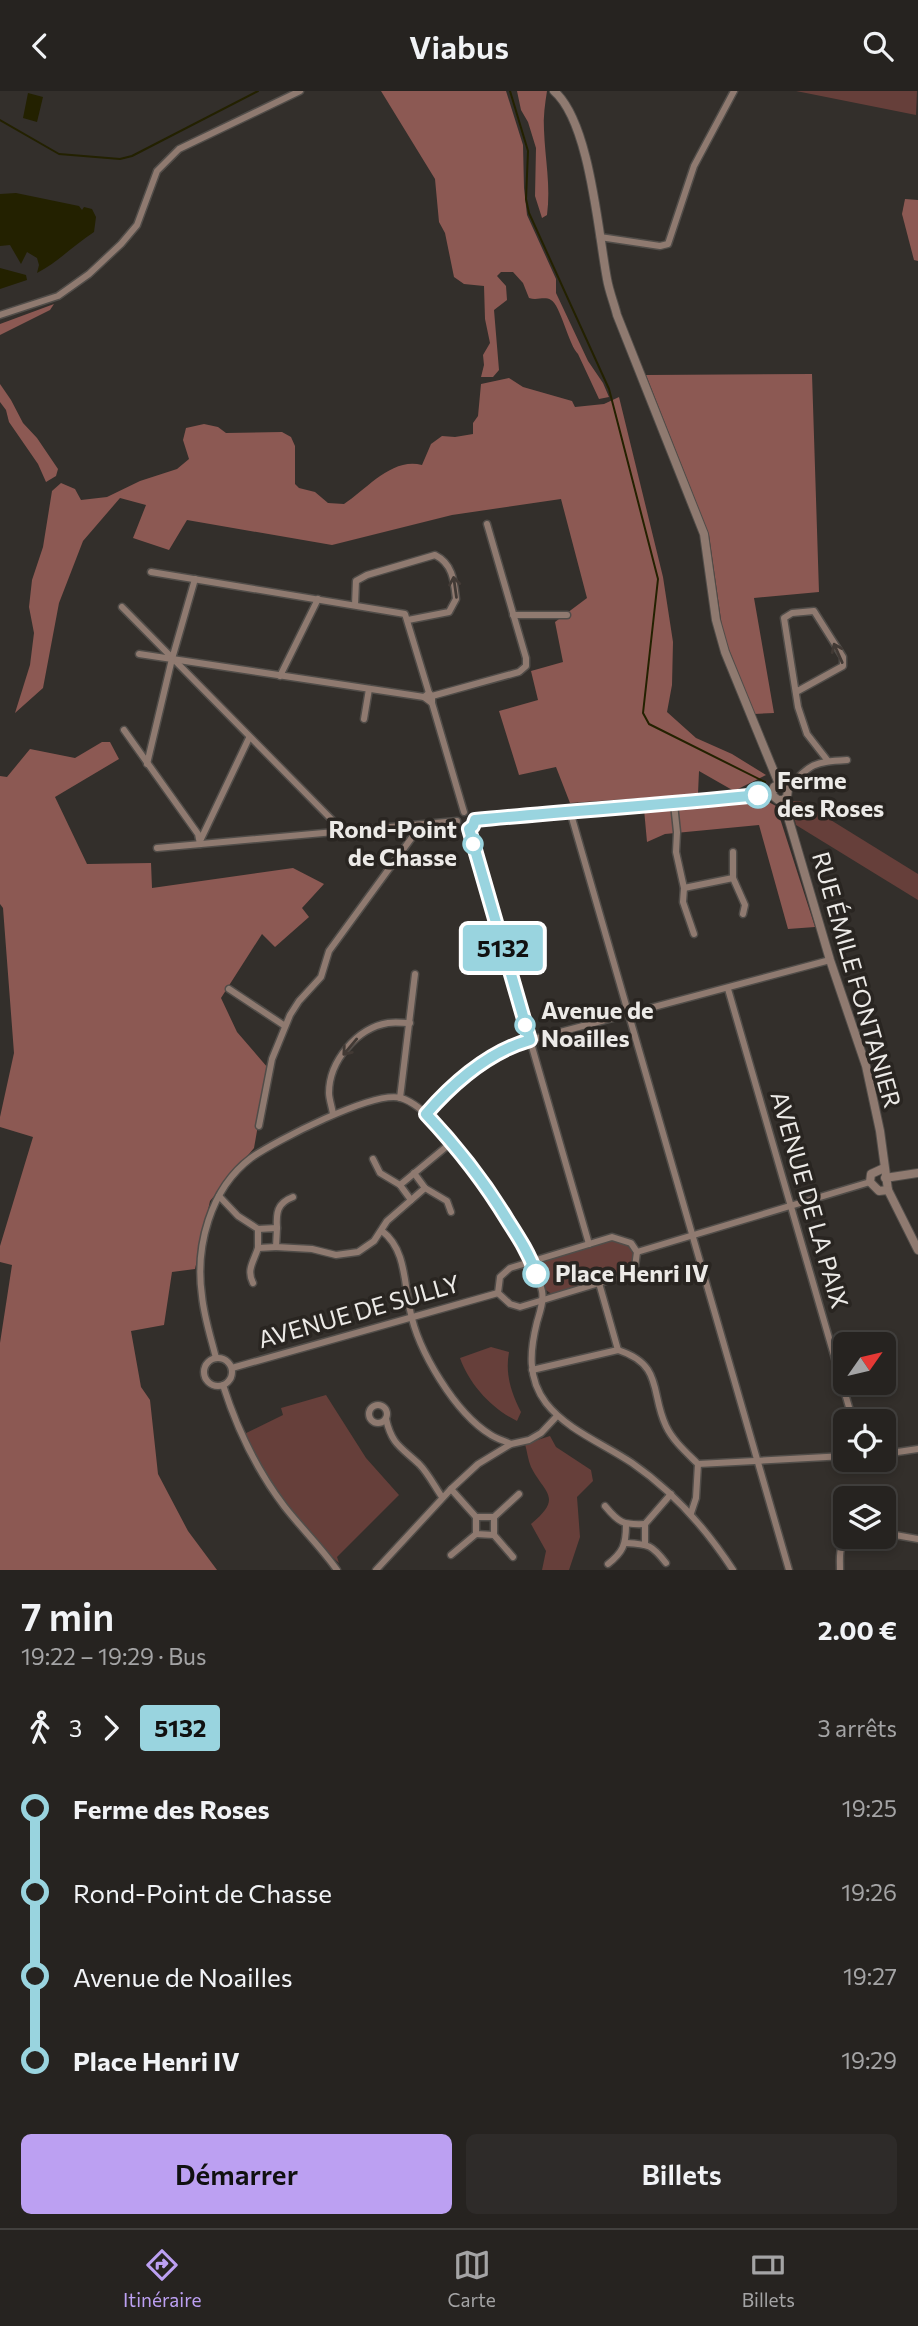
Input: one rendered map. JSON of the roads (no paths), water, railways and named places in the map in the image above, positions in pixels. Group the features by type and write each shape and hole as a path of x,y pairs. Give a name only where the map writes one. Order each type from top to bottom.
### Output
{"street":[{"path":"0,315 58,296 89,274 137,225 157,171 179,149 300,91"},
{"path":"554,91 568,107 578,129 607,282 617,315 705,534 716,620 724,652 779,784 788,789"},
{"path":"600,237 660,246 668,244 694,166 734,91"},
{"path":"139,655 429,697 519,672 526,666 526,657 487,524"},
{"path":"355,605 356,581 367,575 435,555 442,559 453,573 456,599 449,612 408,620"},
{"path":"151,572 405,614 464,812"},
{"path":"147,764 172,659 195,579"},
{"path":"279,677 318,599"},
{"path":"122,607 344,832"},
{"path":"796,692 843,666 843,657 814,611 792,613 784,618 798,707 807,734 828,761"},
{"path":"513,615 567,615"},
{"path":"364,719 369,689"},
{"path":"124,730 198,834 200,844"},
{"path":"200,844 201,834 249,738"},
{"path":"779,784 772,792 775,799 783,800 787,797 788,789 807,768 828,761 847,760"},
{"path":"475,820 674,804 772,792"},
{"name":"RUE ÉMILE FONTANIER","path":"783,800 830,960 866,1066 880,1131 888,1190 918,1250"},
{"path":"674,804 676,852 684,888 683,901 694,933"},
{"path":"570,811 789,1570"},
{"path":"464,812 470,813 475,820 469,829 461,828 457,821 458,816 464,812"},
{"path":"157,848 457,821"},
{"path":"259,1126 270,1068 285,1026 299,1001 321,977 329,951 421,825"},
{"path":"469,829 589,1244"},
{"path":"733,852 733,878 745,905 743,913"},
{"path":"684,888 733,878"},
{"path":"426,1114 445,1093 482,1063 519,1043 830,960"},
{"path":"400,1098 415,974"},
{"path":"229,989 285,1026"},
{"name":"AVENUE DE LA PAIX","path":"727,989 850,1409"},
{"path":"333,1114 329,1093 332,1073 349,1044 366,1030 387,1023 410,1023"},
{"path":"215,1358 202,1298 205,1232 219,1196 234,1174 253,1157 333,1114 387,1098 400,1098 419,1107 452,1142 486,1185 531,1261 543,1300 533,1339 532,1370 539,1391 557,1416 630,1462 671,1494 691,1513 733,1570"},
{"path":"400,1185 452,1142"},
{"path":"373,1159 380,1173 400,1185 411,1200"},
{"path":"870,1182 871,1174 884,1168"},
{"path":"886,1178 918,1173"},
{"path":"414,1174 425,1188 447,1201 451,1212"},
{"path":"637,1252 870,1182"},
{"path":"870,1182 879,1191 888,1190"},
{"path":"258,1248 312,1249 336,1255 358,1252 383,1231 387,1221 425,1188"},
{"path":"219,1196 238,1216 258,1229 277,1228"},
{"path":"276,1247 276,1211 284,1201 293,1198"},
{"path":"253,1283 249,1275 258,1248 258,1229"},
{"path":"383,1231 391,1237 400,1254 411,1317 424,1350 446,1389 483,1429 511,1444"},
{"path":"612,1237 631,1244 637,1252 635,1267 629,1275 520,1307 510,1304 498,1293 497,1285 504,1272 531,1261 612,1237"},
{"path":"599,1283 618,1350"},
{"name":"AVENUE DE SULLY","path":"232,1368 498,1293"},
{"path":"532,1370 618,1350 630,1354 649,1372 655,1383 666,1427 681,1448 698,1464 833,1457"},
{"path":"215,1358 224,1359 232,1368 229,1380 223,1385 211,1383 206,1377 206,1365 215,1358"},
{"path":"223,1385 235,1421 252,1458 287,1509 337,1570"},
{"path":"376,1570 442,1497 478,1464 511,1444 529,1440 541,1433 557,1416"},
{"path":"386,1419 389,1434 398,1448 421,1466 442,1497"},
{"path":"896,1453 918,1450"},
{"path":"691,1513 696,1498 698,1464"},
{"path":"451,1489 476,1517 476,1534"},
{"path":"476,1517 494,1517 519,1494"},
{"path":"645,1544 645,1524 671,1494"},
{"path":"604,1506 615,1519 626,1525 645,1524"},
{"path":"494,1517 494,1535 513,1557"},
{"path":"608,1565 621,1554 626,1543 626,1525"},
{"path":"451,1555 476,1534 494,1535"},
{"path":"896,1535 918,1539"},
{"path":"626,1543 645,1544 655,1549 666,1563"},
{"path":"840,1570 841,1549"}],"waterway":[{"path":"0,120 59,154 120,159 132,156 258,91"},
{"path":"510,91 528,151 526,199 529,213 609,389 658,579 643,713 649,724 765,782"}],"place":[{"name":"Ferme des Roses","path":"758,795"},
{"name":"Rond-Point de Chasse","path":"473,844"},
{"name":"Avenue de Noailles","path":"525,1025"},
{"name":"Place Henri IV","path":"536,1274"}]}
